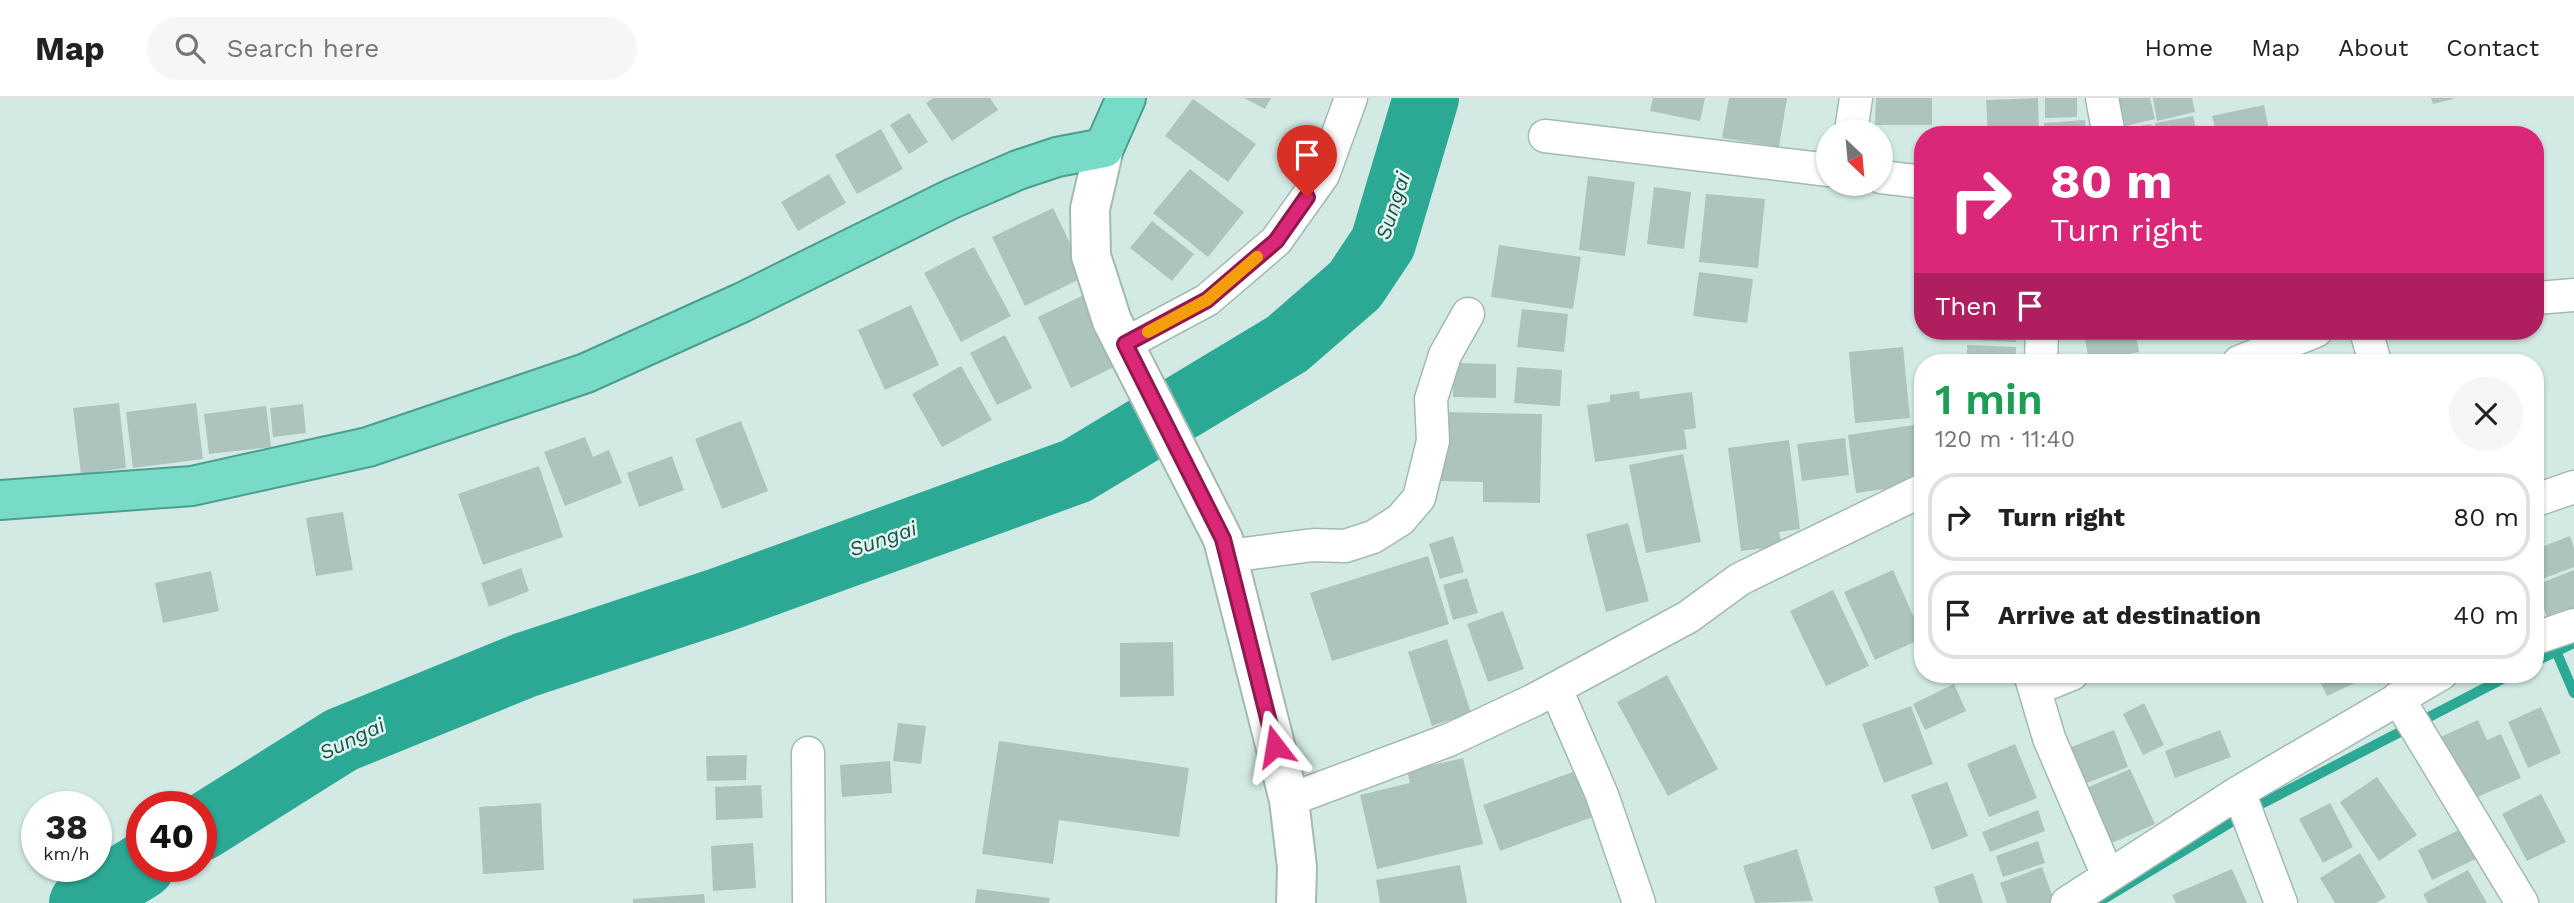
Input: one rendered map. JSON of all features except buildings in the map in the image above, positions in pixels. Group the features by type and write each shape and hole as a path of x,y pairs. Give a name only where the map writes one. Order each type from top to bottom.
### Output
{"highway":[{"path":"0,500 192,486 368,447 586,373 741,303 951,199 1031,166 1104,148 1126,98"}],"street":[{"path":"1130,352 1207,300 1276,241 1323,175 1351,98"},
{"path":"1853,119 1856,98"},
{"path":"2102,98 2107,126"},
{"path":"1545,136 1816,168"},
{"path":"1104,148 1090,209 1091,256 1112,321 1130,352 1226,548 1289,800 1297,867 1296,903"},
{"path":"1894,179 1914,181"},
{"path":"2544,297 2574,295"},
{"path":"1226,548 1345,546 1373,537 1400,520 1419,498 1433,441 1431,399 1446,355 1468,314"},
{"path":"2259,354 2294,340"},
{"path":"2544,497 2574,486"},
{"path":"1289,800 1449,740 1556,689 1688,617 1740,579 1914,494"},
{"path":"2544,635 2574,625"},
{"path":"2034,683 2049,737 2108,876"},
{"path":"2067,903 2239,792 2425,683"},
{"path":"1556,689 1602,795 1639,903"},
{"path":"2398,698 2522,903"},
{"path":"808,753 809,903"},
{"path":"2239,792 2281,903"}],"waterway":[{"name":"Sungai","path":"217,818 341,740 525,665 721,600 1076,471 1287,344 1355,285 1383,243 1426,98"},
{"path":"2544,657 2574,643"},
{"path":"2556,651 2574,693"},
{"path":"2097,903 2263,803 2495,683"},
{"name":"Sungai","path":"82,903 126,876"}],"slow traffic":[{"path":"1148,332 1207,300 1257,257"}],"route":[{"path":"1275,746 1223,539 1125,344 1207,300 1276,241 1307,197"}]}
